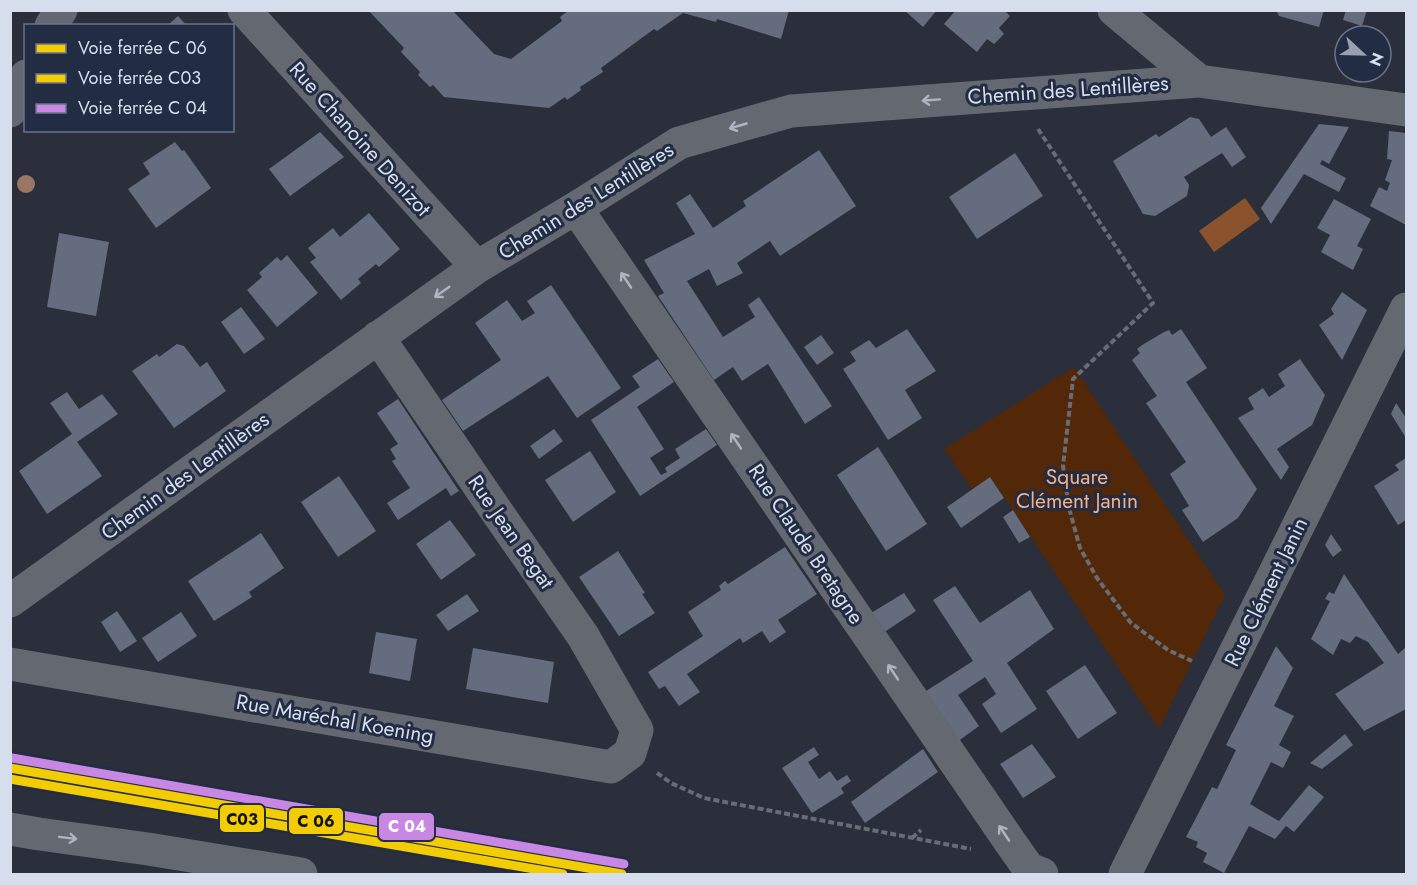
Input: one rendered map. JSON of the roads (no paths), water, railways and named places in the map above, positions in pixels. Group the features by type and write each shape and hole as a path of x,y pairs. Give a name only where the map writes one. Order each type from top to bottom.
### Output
{"street":[{"path":"52,24 61,10"},
{"name":"Rue Chanoine Denizot","path":"244,10 477,267"},
{"path":"1114,10 1199,81"},
{"path":"10,111 24,80"},
{"name":"Chemin des Lentillères","path":"10,601 477,267 679,143 791,111 1199,81 1407,110"},
{"name":"Rue Claude Bretagne","path":"576,208 1010,842 1029,869 1042,874"},
{"name":"Rue Clément Janin","path":"1125,874 1407,309"},
{"name":"Rue Jean Begat","path":"378,337 584,636 634,742"},
{"name":"Rue Maréchal Koening","path":"10,664 611,767 634,742"},
{"path":"10,829 156,862 301,874"}],"rail line":[{"name":"C03","path":"10,779 563,874"}],"park label":[{"name":"Square Clément Janin","path":"1077,489"}]}
